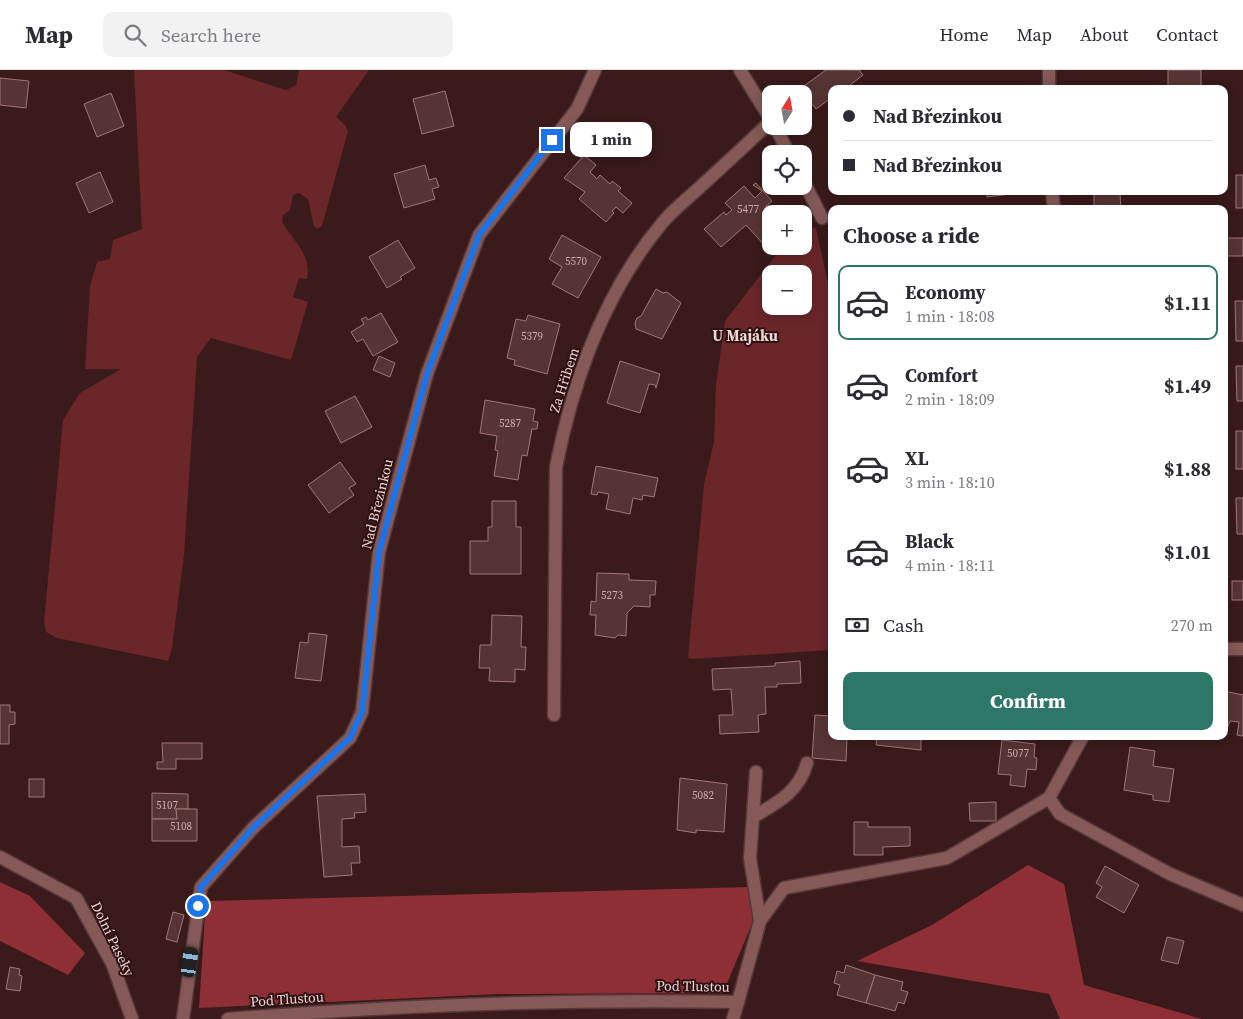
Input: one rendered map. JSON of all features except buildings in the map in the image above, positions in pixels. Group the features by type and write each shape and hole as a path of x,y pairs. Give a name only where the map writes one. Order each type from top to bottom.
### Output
{"street":[{"name":"Nad Březinkou","path":"182,1019 201,887 254,827 350,738 362,712 379,552 427,374 479,235 577,109 595,70"},
{"name":"Za Hřibem","path":"740,70 762,106"},
{"path":"1048,70 1049,85"},
{"name":"Za Hřibem","path":"554,715 556,467 563,433 582,367 607,309 634,260 658,229 762,130"},
{"path":"810,195 822,218"},
{"path":"1228,649 1243,649"},
{"path":"1081,740 1049,798 1060,814 1170,874 1243,905"},
{"path":"753,817 786,799 805,772 807,763"},
{"path":"756,772 750,858 760,920"},
{"name":"Pod Tlustou","path":"228,1019 497,1003 738,1002 760,920 784,888 947,858 1049,798"},
{"name":"Dolní Paseky","path":"0,857 76,898 112,963 132,1019"},
{"path":"733,1019 738,1002"}],"shaded area":[{"path":"134,70 224,70 286,90 296,85 299,70 369,70 336,117 345,125 348,131 322,226 317,229 314,226 308,199 299,193 293,195 290,210 283,215 282,222 301,249 308,271 307,279 299,278 293,297 308,302 291,360 211,338 197,357 184,555 172,648 168,661 57,638 46,632 44,622 63,420 80,393 121,369 85,369 90,286 97,262 110,259 113,240 142,229"},
{"path":"812,227 816,228 828,283 828,650 690,659 688,657 704,484 714,442 716,385 725,321 762,273 762,315 812,315 812,265 768,265 776,255 812,255"},
{"path":"1028,865 1064,884 1084,985 1202,1019 1060,1019 1049,994 857,961 932,925"},
{"path":"0,882 30,896 85,953 68,975 0,941"},
{"path":"750,887 754,919 723,993 498,994 199,1008 206,901"}],"district":[{"name":"U Majáku","path":"745,336"}],"route":[{"path":"198,906 201,887 254,827 350,738 362,712 379,552 427,374 479,235 552,140"}]}
